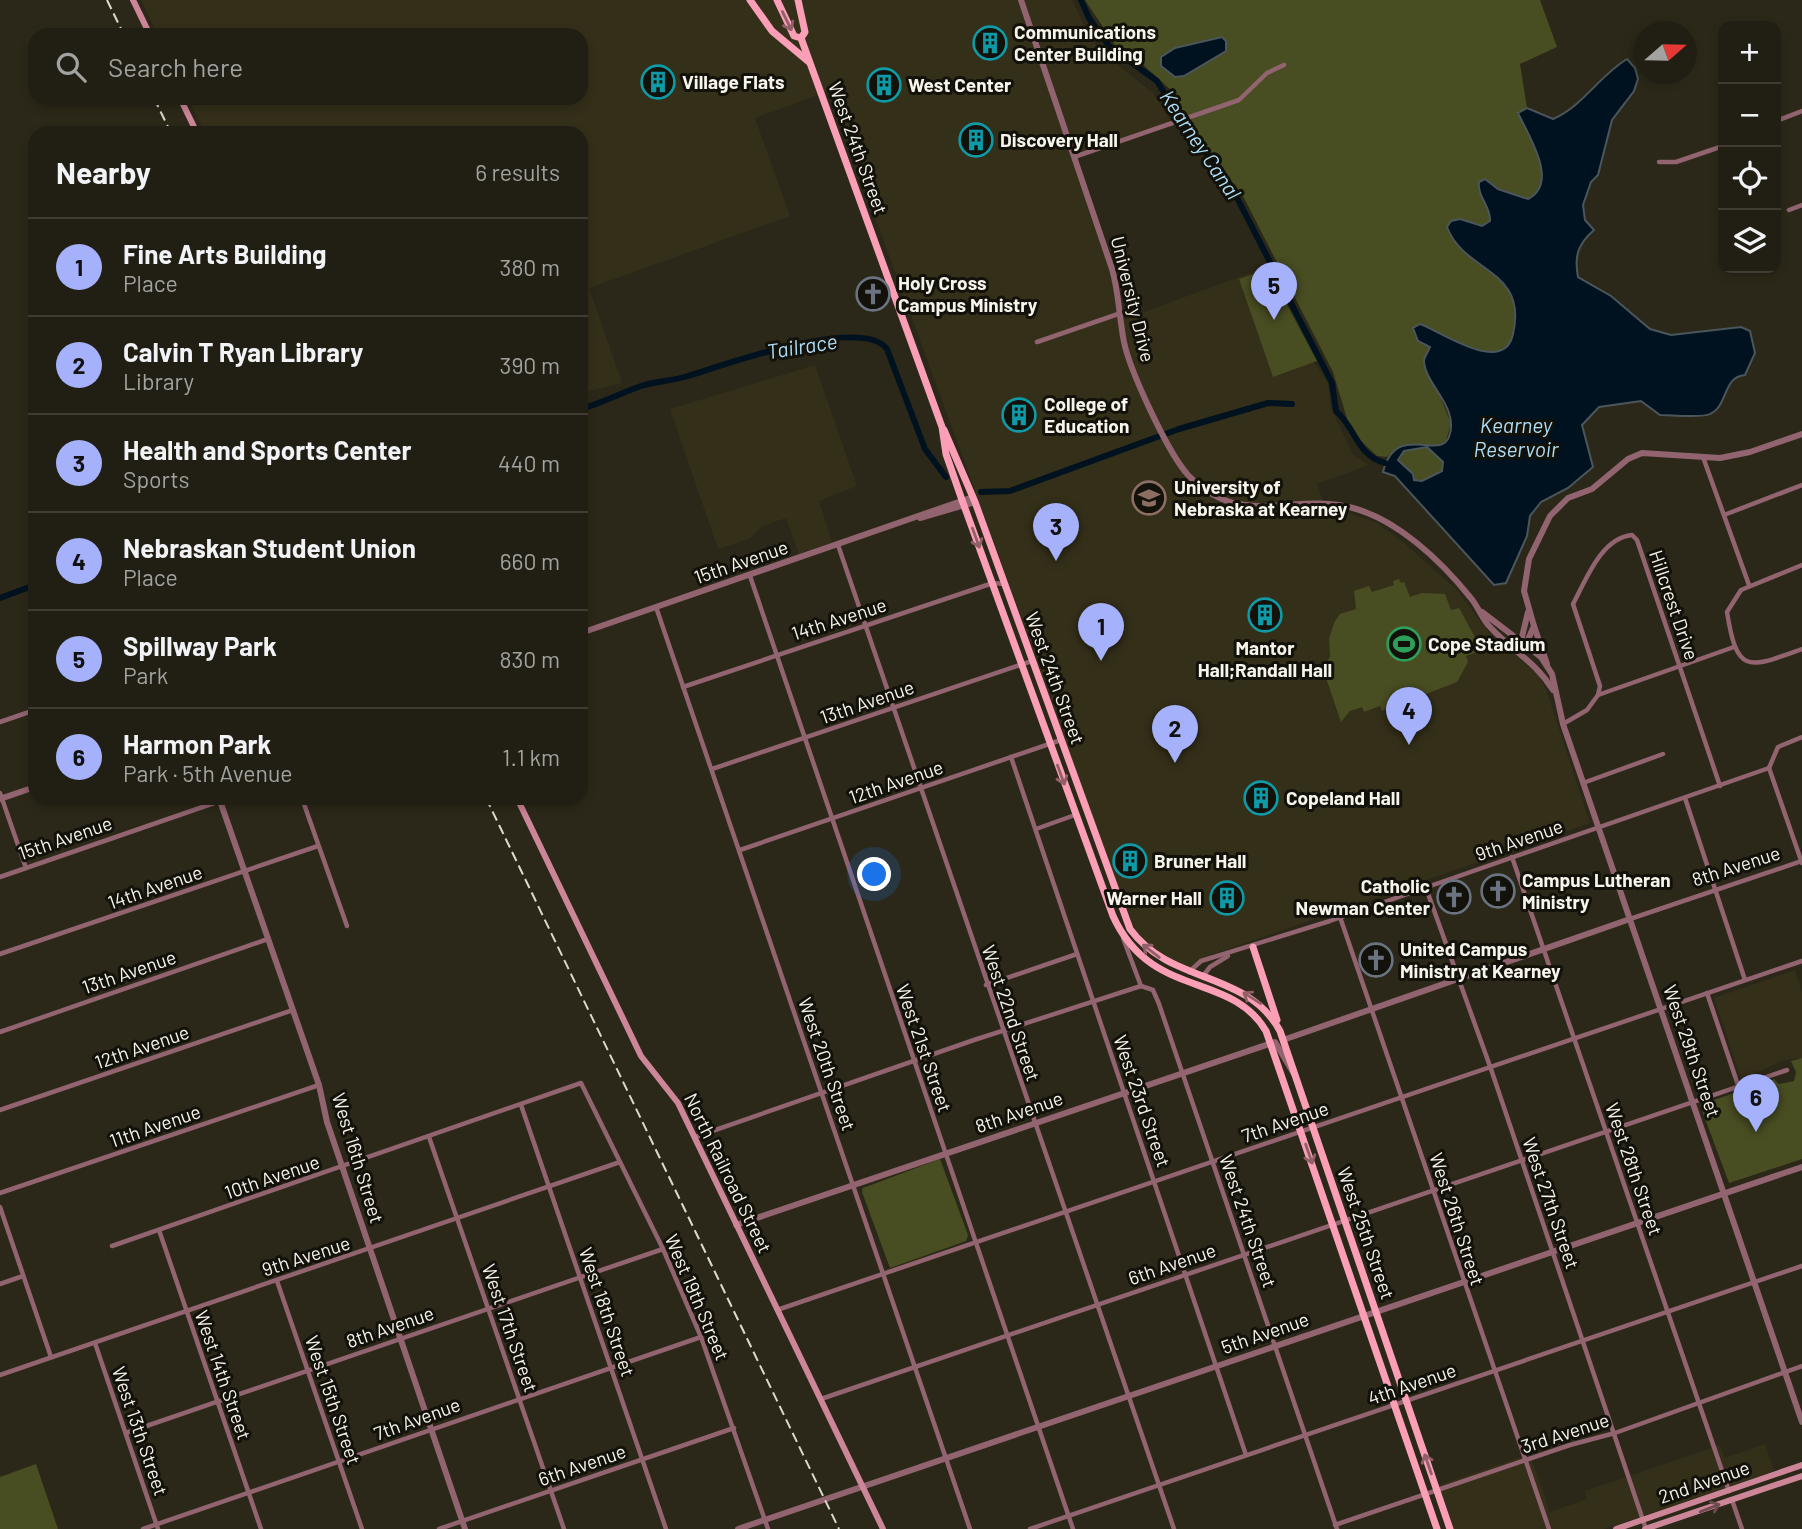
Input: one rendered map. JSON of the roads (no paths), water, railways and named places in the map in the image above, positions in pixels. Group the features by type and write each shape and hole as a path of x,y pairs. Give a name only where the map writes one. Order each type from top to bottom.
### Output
{"main road":[{"path":"133,0 147,28"},
{"path":"750,0 772,31 810,62"},
{"name":"West 24th Street","path":"777,0 794,36 801,38"},
{"name":"West 24th Street","path":"798,0 805,32 801,38"},
{"name":"West 24th Street","path":"801,38 942,427 955,451 974,500 1130,929 1150,952 1188,973 1211,981"},
{"path":"183,105 194,126"},
{"name":"West 24th Street","path":"942,427 946,454 963,503 1075,815 1121,932 1150,964 1203,989"},
{"name":"North Railroad Street","path":"520,805 641,1056 673,1096 883,1529"},
{"path":"1253,947 1280,1031"},
{"path":"1182,980 1194,982 1202,977"},
{"name":"West 25th Street","path":"1211,981 1249,995 1262,1004 1280,1031 1450,1529"},
{"name":"West 25th Street","path":"1203,989 1231,999 1253,1013 1270,1043 1437,1529"},
{"name":"2nd Avenue","path":"1616,1529 1802,1465"},
{"name":"2nd Avenue","path":"1646,1529 1802,1476"}],"street":[{"name":"University Drive","path":"1021,0 1112,269 1130,362 1168,443 1188,475 1219,498 1235,504 1262,508 1329,504 1351,507 1376,516 1401,531 1450,574 1481,610 1524,642"},
{"path":"1074,157 1239,100 1267,73 1284,65"},
{"path":"1781,119 1802,111"},
{"path":"1659,162 1676,162 1720,147"},
{"path":"1789,210 1802,205"},
{"path":"1037,342 1121,313"},
{"path":"1547,666 1528,612 1524,591 1529,559 1558,505 1592,489 1634,456 1654,453 1703,457 1750,452 1802,434"},
{"path":"1703,457 1749,585"},
{"path":"1724,515 1802,485"},
{"name":"15th Avenue","path":"588,631 974,500"},
{"name":"Hillcrest Drive","path":"1598,695 1600,686 1573,604 1612,542 1632,535 1637,540 1720,786"},
{"name":"West 22nd Street","path":"838,545 986,985 1174,1529"},
{"path":"1802,565 1749,585 1733,600 1727,612 1734,647 1745,661 1757,665 1802,649"},
{"name":"West 21st Street","path":"750,576 1073,1529"},
{"name":"14th Avenue","path":"683,687 993,583 1004,584"},
{"name":"West 20th Street","path":"656,607 970,1529"},
{"name":"University Drive","path":"1481,610 1486,623 1519,650"},
{"path":"1524,642 1528,612"},
{"path":"1519,650 1534,626"},
{"name":"West 29th Street","path":"1524,642 1547,666 1554,681 1553,690 1563,724 1802,1422"},
{"path":"1563,724 1587,710 1598,695 1734,647"},
{"name":"West 29th Street","path":"1519,650 1553,690"},
{"name":"13th Avenue","path":"712,769 1032,662"},
{"path":"0,722 28,712"},
{"path":"1802,737 1778,747 1769,768 1802,862"},
{"name":"12th Avenue","path":"740,850 1060,740"},
{"path":"1583,783 1663,754"},
{"name":"West 23rd Street","path":"1011,757 1247,1455"},
{"name":"9th Avenue","path":"1188,973 1201,961 1253,947 1769,768"},
{"path":"26,868 1,797 28,789"},
{"path":"1685,798 1745,980"},
{"name":"15th Avenue","path":"0,877 205,805"},
{"name":"West 16th Street","path":"221,805 319,1085 342,1167 465,1529"},
{"path":"304,805 347,926"},
{"path":"1036,829 1075,815"},
{"name":"14th Avenue","path":"0,954 318,846"},
{"name":"West 28th Street","path":"1512,857 1729,1490"},
{"name":"8th Avenue","path":"1283,1040 1543,948 1802,862"},
{"name":"West 27th Street","path":"1426,888 1491,1069 1646,1529"},
{"name":"West 26th Street","path":"1340,917 1549,1529"},
{"name":"West 24th Street","path":"1121,932 1141,986 1155,993 1336,1527"},
{"name":"13th Avenue","path":"0,1032 268,939"},
{"name":"9th Avenue","path":"1202,977 1210,967 1233,953"},
{"path":"986,985 1077,954"},
{"name":"7th Avenue","path":"777,1310 1802,961"},
{"path":"694,1138 1002,1031 1141,986"},
{"path":"1707,993 1738,1085"},
{"name":"12th Avenue","path":"0,1110 293,1010"},
{"path":"1270,1043 1277,1044 1295,1075"},
{"name":"8th Avenue","path":"736,1225 1270,1043"},
{"name":"6th Avenue","path":"821,1399 1787,1070"},
{"name":"10th Avenue","path":"112,1246 581,1083"},
{"name":"West 19th Street","path":"581,1083 663,1249 701,1337 768,1529"},
{"name":"11th Avenue","path":"0,1193 319,1085"},
{"name":"West 18th Street","path":"521,1105 666,1529"},
{"name":"West 17th Street","path":"429,1137 564,1529"},
{"name":"9th Avenue","path":"0,1374 370,1250 620,1161"},
{"name":"5th Avenue","path":"738,1529 1802,1167"},
{"path":"0,1207 51,1357"},
{"name":"West 14th Street","path":"159,1230 261,1529"},
{"name":"8th Avenue","path":"126,1433 663,1249"},
{"name":"4th Avenue","path":"1030,1529 1802,1266"},
{"path":"0,1284 23,1276"},
{"name":"West 15th Street","path":"277,1281 362,1529"},
{"name":"7th Avenue","path":"143,1529 157,1527 248,1492 701,1337"},
{"name":"West 13th Street","path":"95,1343 157,1527"},
{"name":"3rd Avenue","path":"1336,1527 1525,1460 1615,1433 1698,1401 1802,1366"},
{"name":"6th Avenue","path":"439,1529 734,1428"},
{"path":"1732,1500 1742,1529"}],"water":[{"path":"1222,37 1226,41 1226,51 1184,76 1175,77 1161,66 1161,57 1175,48"},
{"name":"Kearney Reservoir","path":"1627,59 1634,67 1634,84 1636,84 1612,120 1598,175 1591,182 1583,205 1585,220 1594,230 1578,251 1578,277 1611,296 1650,329 1671,335 1741,327 1750,331 1755,353 1745,375 1732,381 1716,410 1710,414 1660,415 1641,401 1599,407 1582,425 1593,467 1568,488 1541,502 1530,516 1527,536 1506,583 1494,585 1395,476 1383,472 1389,457 1398,448 1418,444 1437,445 1444,443 1449,437 1450,416 1426,370 1424,359 1430,347 1418,341 1413,328 1420,324 1455,341 1485,351 1497,351 1507,346 1513,334 1515,312 1512,296 1492,273 1467,254 1447,227 1451,221 1460,219 1482,226 1490,221 1479,187 1479,182 1485,179 1498,189 1528,199 1537,192 1542,171 1539,158 1518,113 1527,108 1553,119 1573,107","holes":["1427,447 1443,462 1442,471 1422,481 1414,480 1413,474 1398,460 1404,451"]}],"waterway":[{"name":"Kearney Canal","path":"1081,0 1089,18 1109,46 1157,81 1183,124 1230,184 1332,383 1336,411 1362,448 1375,459 1385,463"},
{"name":"Tailrace","path":"588,407 641,386 682,378 792,346 850,337 873,340 887,349 925,449 946,477"},
{"name":"Tailrace","path":"981,492 1010,491 1179,429 1268,403 1292,404"},
{"name":"Tailrace","path":"0,598 28,588"}],"railway":[{"path":"107,0 121,28"},
{"path":"157,105 168,126"},
{"path":"489,805 839,1529"}],"place":[{"name":"Communications Center Building","path":"990,43"},
{"name":"Village Flats","path":"658,82"},
{"name":"West Center","path":"884,85"},
{"name":"Discovery Hall","path":"976,140"},
{"name":"Holy Cross Campus Ministry","path":"873,294"},
{"name":"Spillway Park","path":"1274,320"},
{"name":"College of Education","path":"1019,415"},
{"name":"University of Nebraska at Kearney","path":"1149,498"},
{"name":"Health and Sports Center","path":"1056,561"},
{"name":"Mantor Hall;Randall Hall","path":"1265,615"},
{"name":"Cope Stadium","path":"1404,644"},
{"name":"Fine Arts Building","path":"1101,661"},
{"name":"Nebraskan Student Union","path":"1409,745"},
{"name":"Calvin T Ryan Library","path":"1175,763"},
{"name":"Copeland Hall","path":"1261,798"},
{"name":"Bruner Hall","path":"1130,861"},
{"name":"Campus Lutheran Ministry","path":"1498,891"},
{"name":"Catholic Newman Center","path":"1454,897"},
{"name":"Warner Hall","path":"1227,898"},
{"name":"United Campus Ministry at Kearney","path":"1376,960"},
{"name":"Harmon Park","path":"1756,1132"}]}
